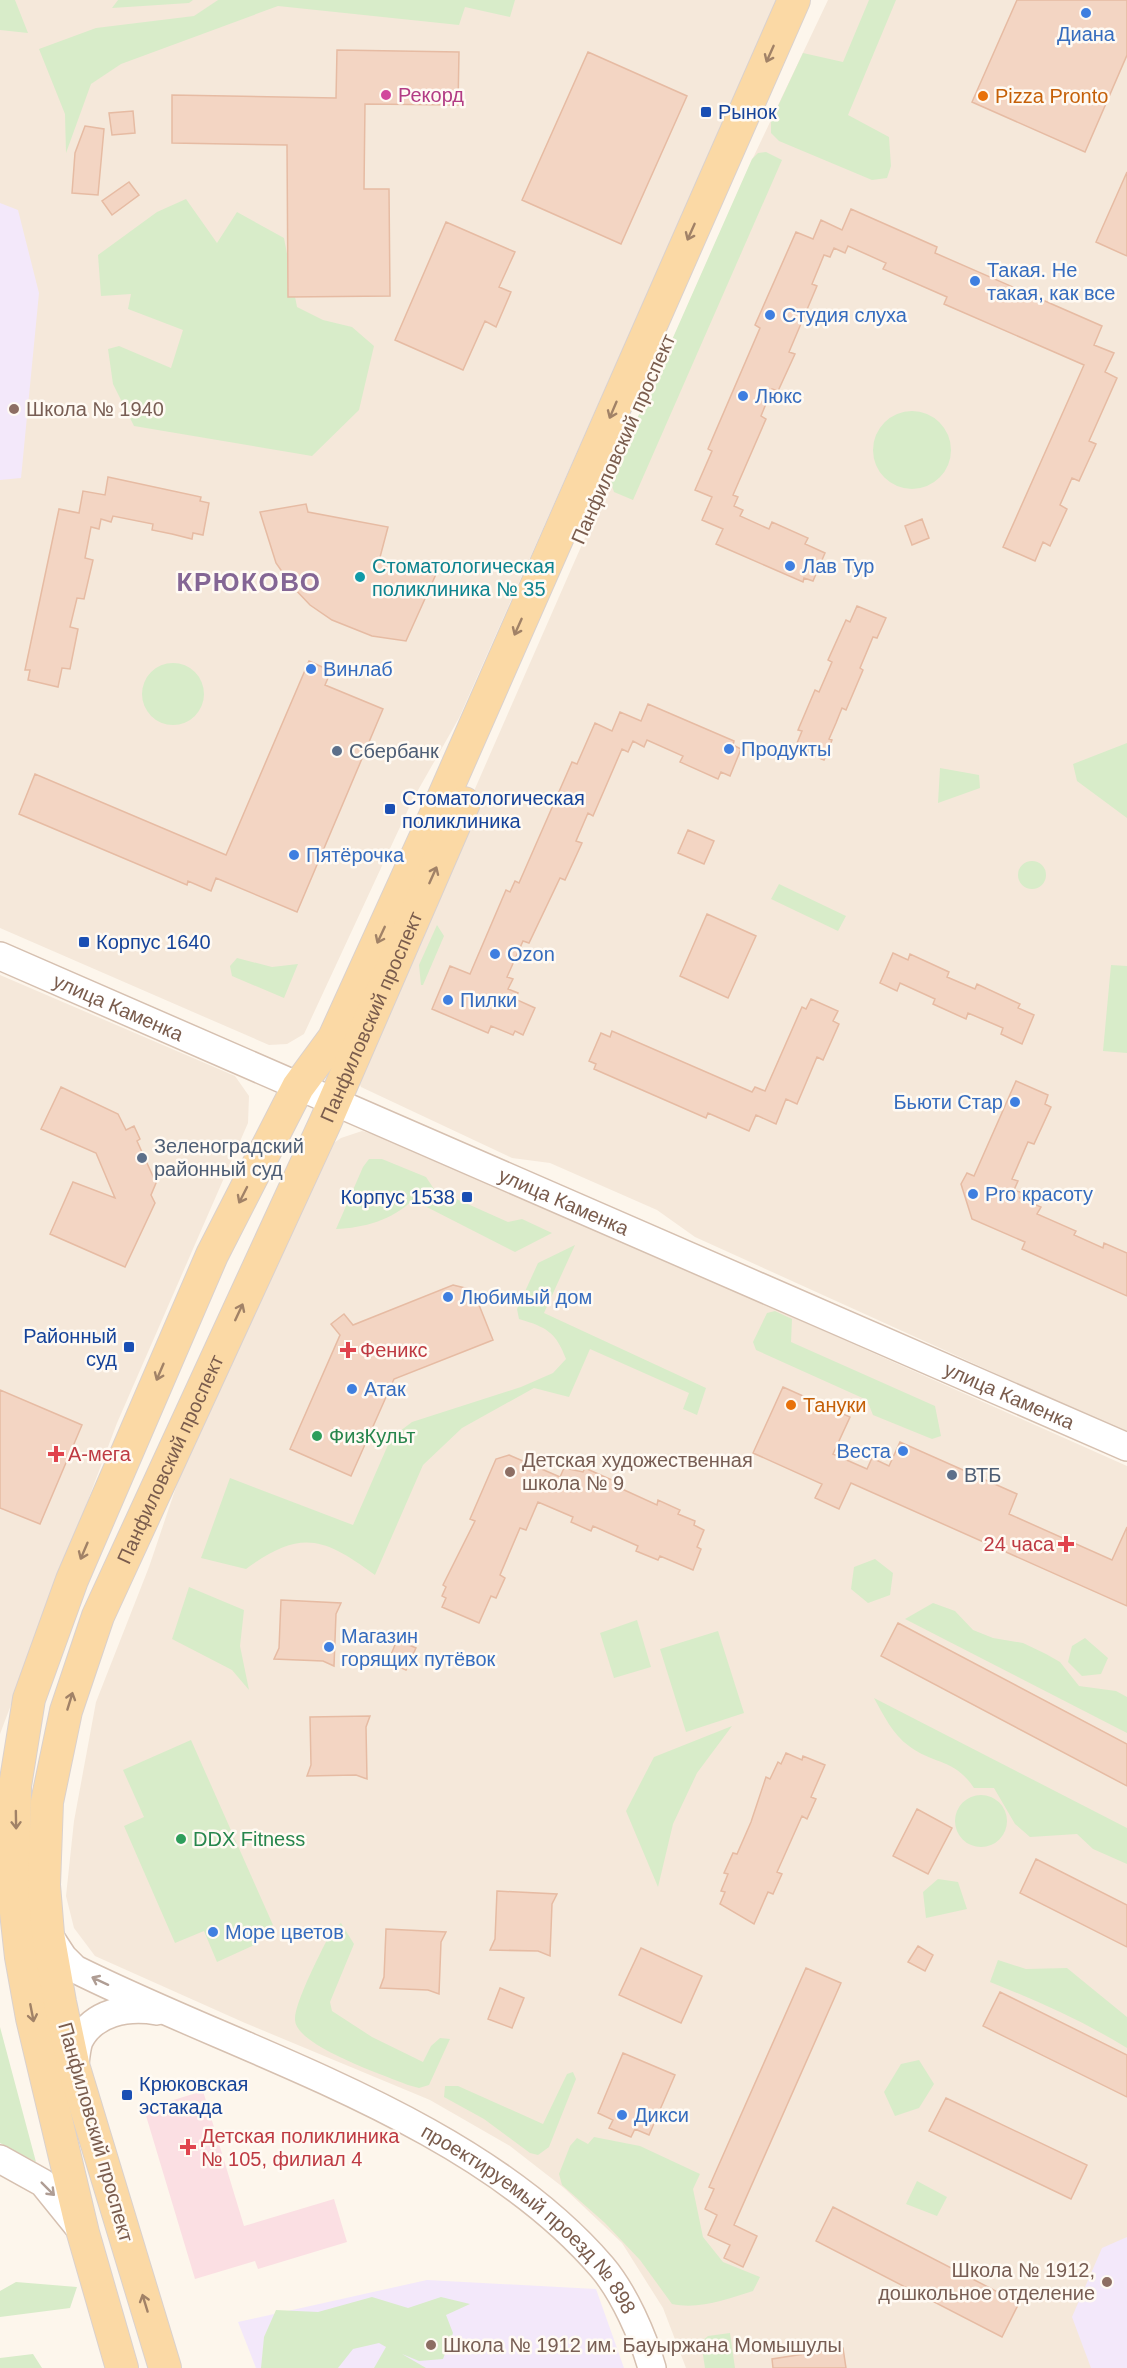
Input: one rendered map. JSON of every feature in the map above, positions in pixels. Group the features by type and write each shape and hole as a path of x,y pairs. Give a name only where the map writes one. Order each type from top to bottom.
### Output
{"main road":[{"name":"Панфиловский проспект","path":"164,2364 74,2068 48,1934 44,1885 47,1802 66,1711 98,1616 334,1102 794,0"},
{"name":"Панфиловский проспект","path":"83,2233 32,2018 15,1904 15,1786 29,1699 72,1580 212,1255 298,1087 334,1038 569,537 816,0"},
{"name":"улица Каменка","path":"0,956 1127,1447"},
{"path":"0,1779 29,1699"},
{"name":"проектируемый проезд № 898","path":"48,1934 63,1957 75,1968 420,2127 524,2195 571,2235 604,2268 643,2335 652,2368"},
{"name":"проектируемый проезд № 898","path":"74,2068 78,2043 86,2030 98,2020 117,2012 140,2008 173,2013"},
{"path":"0,2159 43,2183 83,2233 122,2368"}],"shaded area":[{"path":"0,0 777,0 459,718 413,799 304,1034 287,1044 269,1045 0,928"},
{"path":"828,0 1127,0 1127,1433 695,1237 657,1210 550,1163 512,1158 361,1087 355,1074 467,807 569,574 753,158"},
{"name":"Школа № 1940","path":"0,203 18,210 39,293 21,478 0,480"},
{"path":"0,975 235,1076 249,1096 248,1123 117,1423 0,1734"},
{"path":"362,1131 392,1139 1127,1466 1127,2368 686,2368 663,2308 622,2243 564,2188 510,2146 430,2100 245,2023 95,1956 74,1928 66,1896 74,1821 96,1702 149,1567 191,1443 322,1151 341,1138"},
{"name":"Детская поликлиника № 105, филиал 4","path":"203,2091 244,2226 334,2199 347,2242 258,2269 255,2261 195,2279 144,2109"},
{"name":"Школа № 1912, дошкольное отделение","path":"1127,2237 1127,2368 1091,2368 1072,2317 1102,2248"},
{"name":"Школа № 1912 им. Бауыржана Момышулы","path":"427,2280 596,2289 624,2368 256,2368 238,2322"}],"green space":[{"path":"0,0 15,0 28,33 0,30"},
{"path":"118,0 193,0 189,3 112,8"},
{"path":"218,0 515,0 510,17 465,7 459,25 278,6 121,64 91,84 66,153 65,114 39,49 96,28 194,16"},
{"path":"869,0 896,0 848,115 889,137 891,166 887,178 872,180 779,141 771,133 771,121 803,53 843,62"},
{"path":"766,152 782,160 633,500 614,492 610,480 752,159 758,153"},
{"path":"186,199 217,243 237,212 284,238 297,307 323,320 352,327 374,346 359,410 312,456 134,426 113,384 108,349 119,346 171,368 183,330 128,309 131,294 101,296 98,255 157,212"},
{"path":"912,411 927,414 940,422 948,435 951,450 948,465 940,478 927,486 912,489 897,486 884,478 876,465 873,450 876,435 884,422 897,414"},
{"path":"173,663 190,668 195,672 199,677 204,694 199,711 195,716 190,720 173,725 156,720 151,716 147,711 142,694 147,677 151,672 156,668"},
{"path":"1127,743 1127,818 1077,781 1073,764"},
{"path":"940,768 979,775 980,788 938,803"},
{"path":"1032,861 1042,865 1046,875 1042,885 1032,889 1022,885 1018,875 1022,865"},
{"path":"779,884 846,916 838,931 771,899"},
{"path":"437,925 444,936 423,985 421,985 419,965"},
{"path":"237,958 272,967 298,964 284,998 232,976 230,966"},
{"path":"1111,965 1127,966 1127,1053 1103,1051"},
{"path":"369,1159 382,1159 426,1177 434,1189 508,1222 522,1219 552,1233 515,1252 413,1200 396,1213 377,1222 336,1229 363,1167"},
{"path":"575,1245 544,1313 706,1388 697,1415 683,1409 689,1393 590,1349 569,1397 534,1388 462,1428 423,1465 375,1575 341,1552 312,1543 297,1543 282,1548 246,1569 201,1558 230,1478 353,1525 391,1438 412,1422 521,1387 553,1373 566,1359 558,1342 543,1328 519,1319 517,1309 538,1263"},
{"path":"775,1311 792,1319 791,1342 935,1406 941,1436 932,1439 873,1415 867,1400 756,1350 753,1342 767,1313"},
{"path":"875,1559 893,1573 890,1595 868,1603 851,1589 854,1567"},
{"path":"189,1587 244,1610 240,1646 249,1690 232,1670 172,1639"},
{"path":"933,1603 955,1611 973,1630 993,1638 1023,1643 1046,1654 1060,1662 1079,1686 1116,1691 1127,1697 1127,1733 905,1619"},
{"path":"637,1620 651,1667 614,1678 600,1633"},
{"path":"718,1631 744,1713 686,1732 660,1649"},
{"path":"1085,1638 1108,1658 1101,1674 1082,1676 1068,1662 1072,1646"},
{"path":"874,1698 1127,1828 1127,1864 1093,1849 1077,1834 1030,1837 1015,1824 994,1788 974,1788 959,1771 918,1752 903,1741 889,1724"},
{"path":"732,1726 697,1773 673,1824 658,1887 626,1811 654,1757"},
{"path":"191,1740 273,1925 255,1933 259,1943 217,1962 204,1931 175,1943 124,1826 144,1817 123,1770"},
{"path":"981,1795 991,1797 999,1803 1005,1811 1007,1821 1005,1831 999,1839 991,1845 981,1847 971,1845 963,1839 957,1831 955,1821 957,1811 963,1803 971,1797"},
{"path":"938,1879 958,1882 967,1909 926,1918 923,1892"},
{"path":"341,1923 354,1944 330,2002 332,2011 372,2037 423,2062 431,2046 440,2038 450,2039 429,2085 419,2088 362,2067 325,2049 299,2030 295,2020 299,2001 332,1930"},
{"path":"998,1960 1026,1969 1067,1968 1127,2017 1127,2048 1060,2012 990,1982"},
{"path":"0,2027 36,2162 0,2143"},
{"path":"919,2060 934,2084 919,2108 895,2116 884,2092 901,2064"},
{"path":"573,2072 576,2079 549,2147 538,2155 530,2153 484,2119 444,2097 445,2086 458,2086 543,2124 567,2074"},
{"path":"594,2137 640,2146 700,2174 693,2189 703,2237 723,2262 760,2277 753,2291 703,2305 672,2304 640,2260 605,2223 562,2185 559,2174 570,2146 577,2138 588,2144"},
{"path":"917,2181 947,2197 937,2216 906,2204"},
{"path":"16,2282 77,2287 70,2308 0,2317 0,2291"},
{"path":"372,2297 408,2308 441,2297 470,2304 446,2315 453,2333 443,2359 419,2361 402,2354 426,2368 374,2368 386,2347 379,2343 353,2349 338,2368 261,2368 264,2337 276,2310 318,2312"},
{"path":"730,2333 735,2368 705,2368 701,2342 708,2336"},
{"path":"33,2354 42,2368 0,2368 0,2358"}],"building":[{"path":"1017,0 1127,0 1127,55 1085,152 972,102"},
{"path":"337,50 459,52 458,105 365,104 364,189 389,189 390,296 288,297 287,145 172,143 172,95 336,98"},
{"path":"588,52 687,96 621,244 522,200"},
{"path":"133,111 135,133 112,135 109,113"},
{"path":"85,126 104,129 98,195 72,193 75,153"},
{"path":"1127,172 1127,256 1096,242"},
{"path":"129,182 139,195 112,215 102,201"},
{"path":"851,209 937,247 935,253 1102,326 1094,345 1114,353 1105,372 1117,378 1089,441 1096,444 1079,481 1072,478 1060,505 1067,509 1050,546 1043,542 1035,561 1003,547 1084,365 944,304 947,297 883,269 886,263 848,246 845,253 834,248 830,257 824,255 812,284 817,286 789,352 795,354 778,391 772,389 761,416 766,419 733,495 738,497 734,506 743,510 740,516 769,529 772,522 808,538 805,544 825,553 813,581 804,578 803,582 716,544 723,529 702,520 712,497 695,490 712,451 708,449 760,328 755,325 796,232 813,239 821,220 842,230"},
{"path":"446,222 515,252 499,287 511,292 496,327 485,321 463,370 395,340"},
{"path":"108,477 201,497 200,501 209,503 203,535 193,533 192,539 152,530 153,524 113,516 111,522 101,519 99,529 91,527 85,558 93,560 84,599 77,598 70,627 78,629 70,669 62,668 58,687 28,680 30,670 25,670 59,509 79,513 83,491 105,495"},
{"name":"Стоматологическая поликлиника № 35","path":"306,504 308,512 388,527 379,561 412,568 441,563 406,641 372,636 332,620 310,605 292,586 276,563 260,512"},
{"path":"922,519 929,538 912,545 905,526"},
{"path":"857,606 886,618 877,638 873,637 860,668 863,670 846,710 842,708 829,739 832,740 824,760 795,748 802,731 798,730 815,690 819,692 832,662 828,660 846,620 850,622"},
{"path":"309,661 331,671 325,685 383,709 297,912 216,878 211,891 188,881 187,885 19,814 35,774 226,855"},
{"path":"648,704 734,741 733,745 741,749 730,776 721,772 718,779 680,762 683,756 647,740 644,747 633,741 628,752 622,749 593,816 588,813 576,841 582,843 565,880 560,878 529,943 523,941 507,977 513,979 508,989 518,993 515,999 535,1008 523,1035 515,1031 513,1035 491,1026 488,1033 432,1009 450,966 470,974 506,890 510,892 515,881 519,883 572,762 577,764 595,723 612,731 620,712 641,721"},
{"path":"688,830 714,841 704,864 678,853"},
{"path":"707,914 756,936 728,998 680,976"},
{"path":"893,953 908,960 910,954 949,972 947,977 975,989 977,984 1020,1004 1018,1008 1034,1015 1022,1044 1001,1034 1003,1028 968,1013 966,1019 933,1004 935,999 900,983 897,991 880,983"},
{"path":"811,999 838,1011 833,1021 839,1024 823,1060 817,1057 797,1104 786,1099 776,1124 756,1115 749,1131 708,1113 706,1118 594,1069 596,1064 589,1061 601,1033 610,1037 612,1031 752,1092 755,1087 765,1091 802,1007 806,1009"},
{"path":"1016,1081 1048,1095 1045,1104 1051,1107 1034,1144 1028,1142 1012,1179 1018,1181 1014,1190 1023,1193 1020,1198 1041,1207 1037,1214 1076,1231 1074,1235 1103,1248 1104,1243 1127,1253 1127,1296 1022,1249 1025,1242 972,1219 961,1184 967,1173 974,1176"},
{"path":"61,1087 118,1114 126,1130 134,1126 140,1139 137,1141 156,1183 151,1195 155,1203 125,1267 50,1234 73,1182 115,1198 96,1153 41,1129"},
{"path":"453,1285 473,1290 493,1340 394,1379 351,1476 290,1449 340,1335 331,1324 344,1314 353,1325"},
{"path":"783,1387 850,1417 833,1454 867,1469 872,1458 889,1466 900,1442 1017,1494 1009,1514 1112,1560 1127,1527 1127,1606 851,1483 839,1509 815,1498 822,1484 753,1453"},
{"path":"0,1390 82,1425 40,1524 0,1508"},
{"path":"509,1455 560,1477 564,1468 583,1472 585,1468 623,1485 622,1489 657,1505 658,1500 680,1510 678,1514 695,1521 694,1525 704,1530 697,1547 701,1549 693,1570 660,1556 658,1560 636,1551 638,1546 593,1526 591,1531 571,1522 573,1517 538,1502 526,1530 520,1528 500,1575 505,1578 496,1598 491,1596 479,1623 442,1607 446,1598 442,1596 446,1587 443,1585 475,1521 470,1519 496,1459"},
{"path":"281,1600 341,1603 336,1614 334,1666 323,1661 274,1659 279,1648"},
{"path":"898,1623 1127,1744 1127,1786 881,1656"},
{"path":"397,1640 416,1648 406,1670 388,1662"},
{"path":"370,1716 366,1727 367,1779 356,1775 307,1776 311,1765 310,1717"},
{"path":"786,1753 802,1760 803,1756 825,1765 811,1797 816,1799 807,1819 802,1816 777,1872 782,1874 773,1894 768,1892 754,1924 720,1904 725,1892 721,1891 728,1874 724,1873 733,1853 737,1854 751,1822 766,1777 770,1779 778,1762 781,1764"},
{"path":"917,1809 952,1828 928,1874 893,1856"},
{"path":"1036,1859 1127,1905 1127,1947 1020,1893"},
{"path":"497,1891 557,1894 552,1904 550,1956 538,1951 490,1950 495,1939"},
{"path":"386,1929 446,1932 441,1942 439,1994 428,1990 380,1988 384,1977"},
{"path":"918,1946 933,1955 925,1971 908,1962"},
{"path":"641,1948 702,1976 681,2023 619,1995"},
{"path":"806,1968 841,1983 734,2225 757,2236 743,2267 724,2258 730,2245 708,2235 717,2215 705,2209 714,2189 709,2187"},
{"path":"500,1988 524,1998 512,2028 488,2019"},
{"path":"1000,1992 1127,2055 1127,2097 983,2026"},
{"path":"623,2053 675,2075 649,2135 635,2129 631,2137 609,2128 613,2120 598,2113"},
{"path":"946,2098 1087,2165 1071,2199 929,2131"},
{"path":"833,2207 1019,2303 1002,2337 816,2241"},
{"path":"843,2348 846,2368 773,2368 772,2359"}],"place":[{"name":"Диана","path":"1086,13"},
{"name":"Рекорд","path":"386,95"},
{"name":"Pizza Pronto","path":"983,96"},
{"name":"Рынок","path":"706,112"},
{"name":"Такая. Не такая, как все","path":"975,281"},
{"name":"Студия слуха","path":"770,315"},
{"name":"Люкс","path":"743,396"},
{"name":"Школа № 1940","path":"14,409"},
{"name":"Лав Тур","path":"790,566"},
{"name":"Стоматологическая поликлиника № 35","path":"360,577"},
{"name":"Винлаб","path":"311,669"},
{"name":"Продукты","path":"729,749"},
{"name":"Сбербанк","path":"337,751"},
{"name":"Стоматологическая поликлиника","path":"390,809"},
{"name":"Пятёрочка","path":"294,855"},
{"name":"Корпус 1640","path":"84,942"},
{"name":"Ozon","path":"495,954"},
{"name":"Пилки","path":"448,1000"},
{"name":"Бьюти Стар","path":"1015,1102"},
{"name":"Зеленоградский районный суд","path":"142,1158"},
{"name":"Pro красоту","path":"973,1194"},
{"name":"Корпус 1538","path":"467,1197"},
{"name":"Любимый дом","path":"448,1297"},
{"name":"Районный суд","path":"129,1347"},
{"name":"Феникс","path":"348,1350"},
{"name":"Атак","path":"352,1389"},
{"name":"Тануки","path":"791,1405"},
{"name":"ФизКульт","path":"317,1436"},
{"name":"Веста","path":"903,1451"},
{"name":"А-мега","path":"56,1454"},
{"name":"Детская художественная школа № 9","path":"510,1472"},
{"name":"ВТБ","path":"952,1475"},
{"name":"24 часа","path":"1066,1544"},
{"name":"Магазин горящих путёвок","path":"329,1647"},
{"name":"DDX Fitness","path":"181,1839"},
{"name":"Море цветов","path":"213,1932"},
{"name":"Крюковская эстакада","path":"127,2095"},
{"name":"Дикси","path":"622,2115"},
{"name":"Детская поликлиника № 105, филиал 4","path":"188,2147"},
{"name":"Школа № 1912, дошкольное отделение","path":"1107,2282"},
{"name":"Школа № 1912 им. Бауыржана Момышулы","path":"431,2345"}],"district":[{"name":"КРЮКОВО","path":"249,582"}]}
